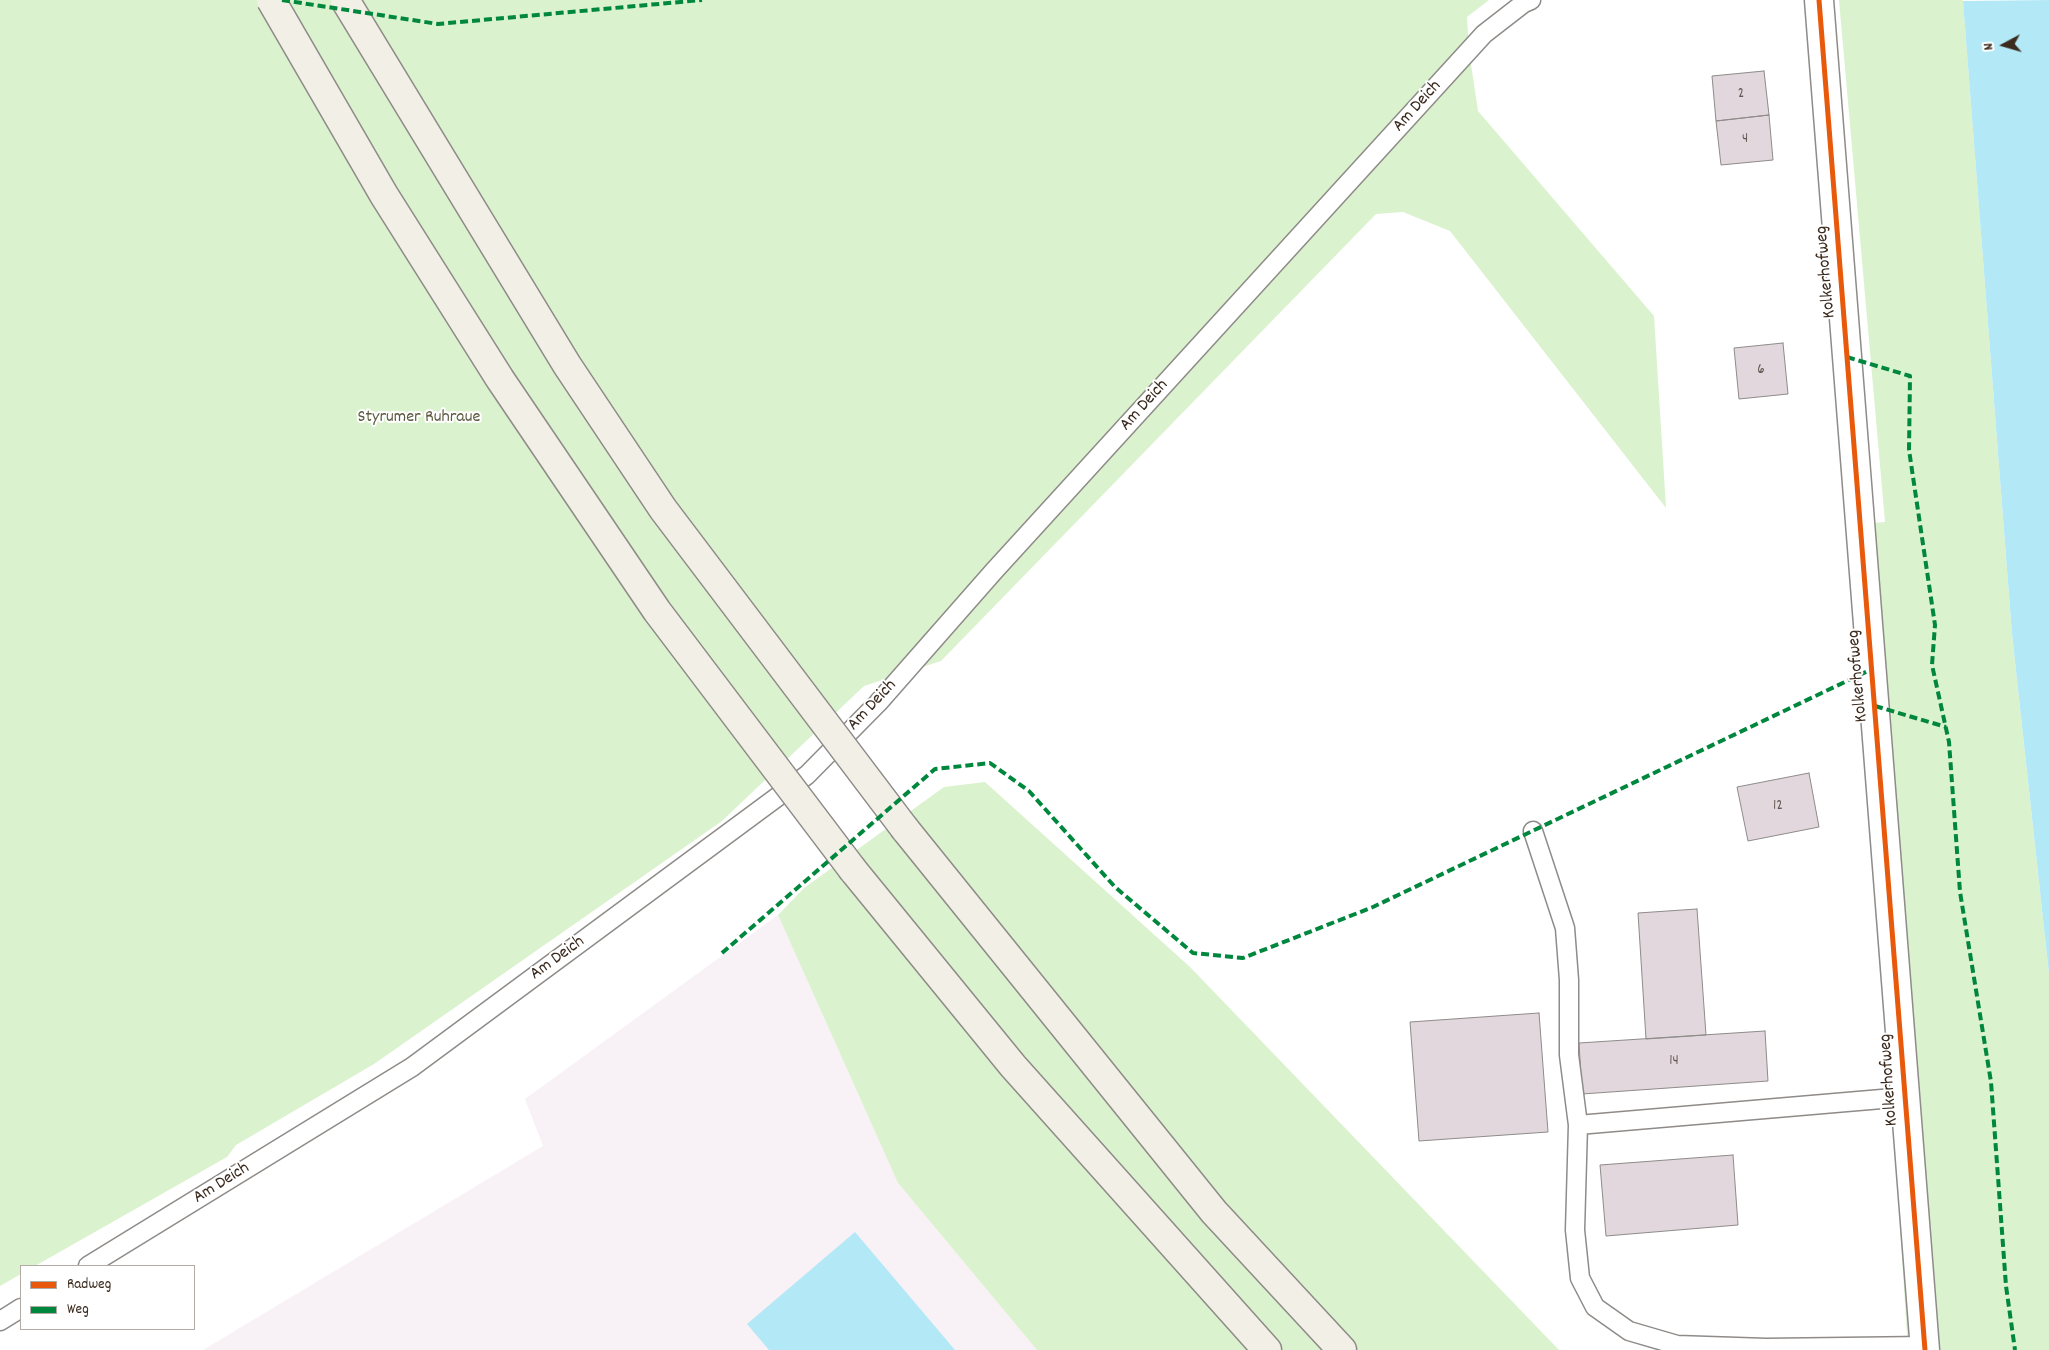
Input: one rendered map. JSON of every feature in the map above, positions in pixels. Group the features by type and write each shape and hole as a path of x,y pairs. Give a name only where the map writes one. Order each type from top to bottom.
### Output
{"highway":[{"path":"271,0 384,195 500,379 657,611 853,870 1013,1066 1267,1350"},
{"path":"344,0 567,365 663,508 905,829 1214,1212 1342,1350"}],"street":[{"name":"Kolkerhofweg","path":"1819,0 1925,1348"}],"lane":[{"name":"Am Deich","path":"90,1265 412,1067 806,774 878,703 994,571 1484,34 1524,3 1531,0"},
{"path":"1533,831 1565,928 1569,980 1569,1055 1578,1125 1575,1230 1580,1278 1595,1307 1629,1331 1677,1345 1766,1348 1925,1348"},
{"path":"1578,1125 1905,1097"},
{"path":"0,1321 20,1309"}],"shaded area":[{"path":"778,915 898,1183 1037,1350 203,1350 543,1146 525,1099"}],"green space":[{"name":"Styrumer Ruhraue","path":"0,0 1489,0 1467,17 1469,51 1478,111 1654,316 1666,508 1450,231 1403,212 1376,214 941,661 864,686 722,821 374,1064 236,1145 227,1157 37,1265 20,1265 20,1275 0,1286"},
{"path":"1839,0 1963,0 2012,634 2049,974 2049,1350 1908,1350 1867,720 1845,525 1885,522"},
{"path":"985,782 1190,967 1559,1350 1037,1350 898,1183 778,915 804,888 944,787"}],"water":[{"path":"2049,0 2049,974 2012,634 1963,1"},
{"path":"855,1232 955,1350 769,1350 747,1324"}],"building":[{"path":"1764,71 1769,115 1716,121 1712,76"},
{"path":"1769,115 1773,160 1721,165 1716,121"},
{"path":"1783,343 1788,394 1739,399 1734,348"},
{"path":"1809,773 1819,827 1748,841 1737,787"},
{"path":"1697,909 1706,1035 1646,1039 1638,913"},
{"path":"1539,1013 1548,1132 1419,1141 1410,1022"},
{"path":"1765,1031 1768,1081 1582,1094 1579,1043"},
{"path":"1733,1155 1738,1225 1606,1236 1600,1165"}],"marked path":[{"path":"282,0 438,24 702,0"},
{"path":"1847,357 1910,376 1909,450 1935,625 1932,665 1949,742 1960,892 1991,1082 2006,1286 2015,1350"},
{"path":"722,953 935,769 990,763 1029,791 1115,887 1193,953 1243,958 1373,907 1872,669"},
{"path":"1875,706 1946,727"}],"cycle path":[{"path":"1819,0 1925,1350"}]}
